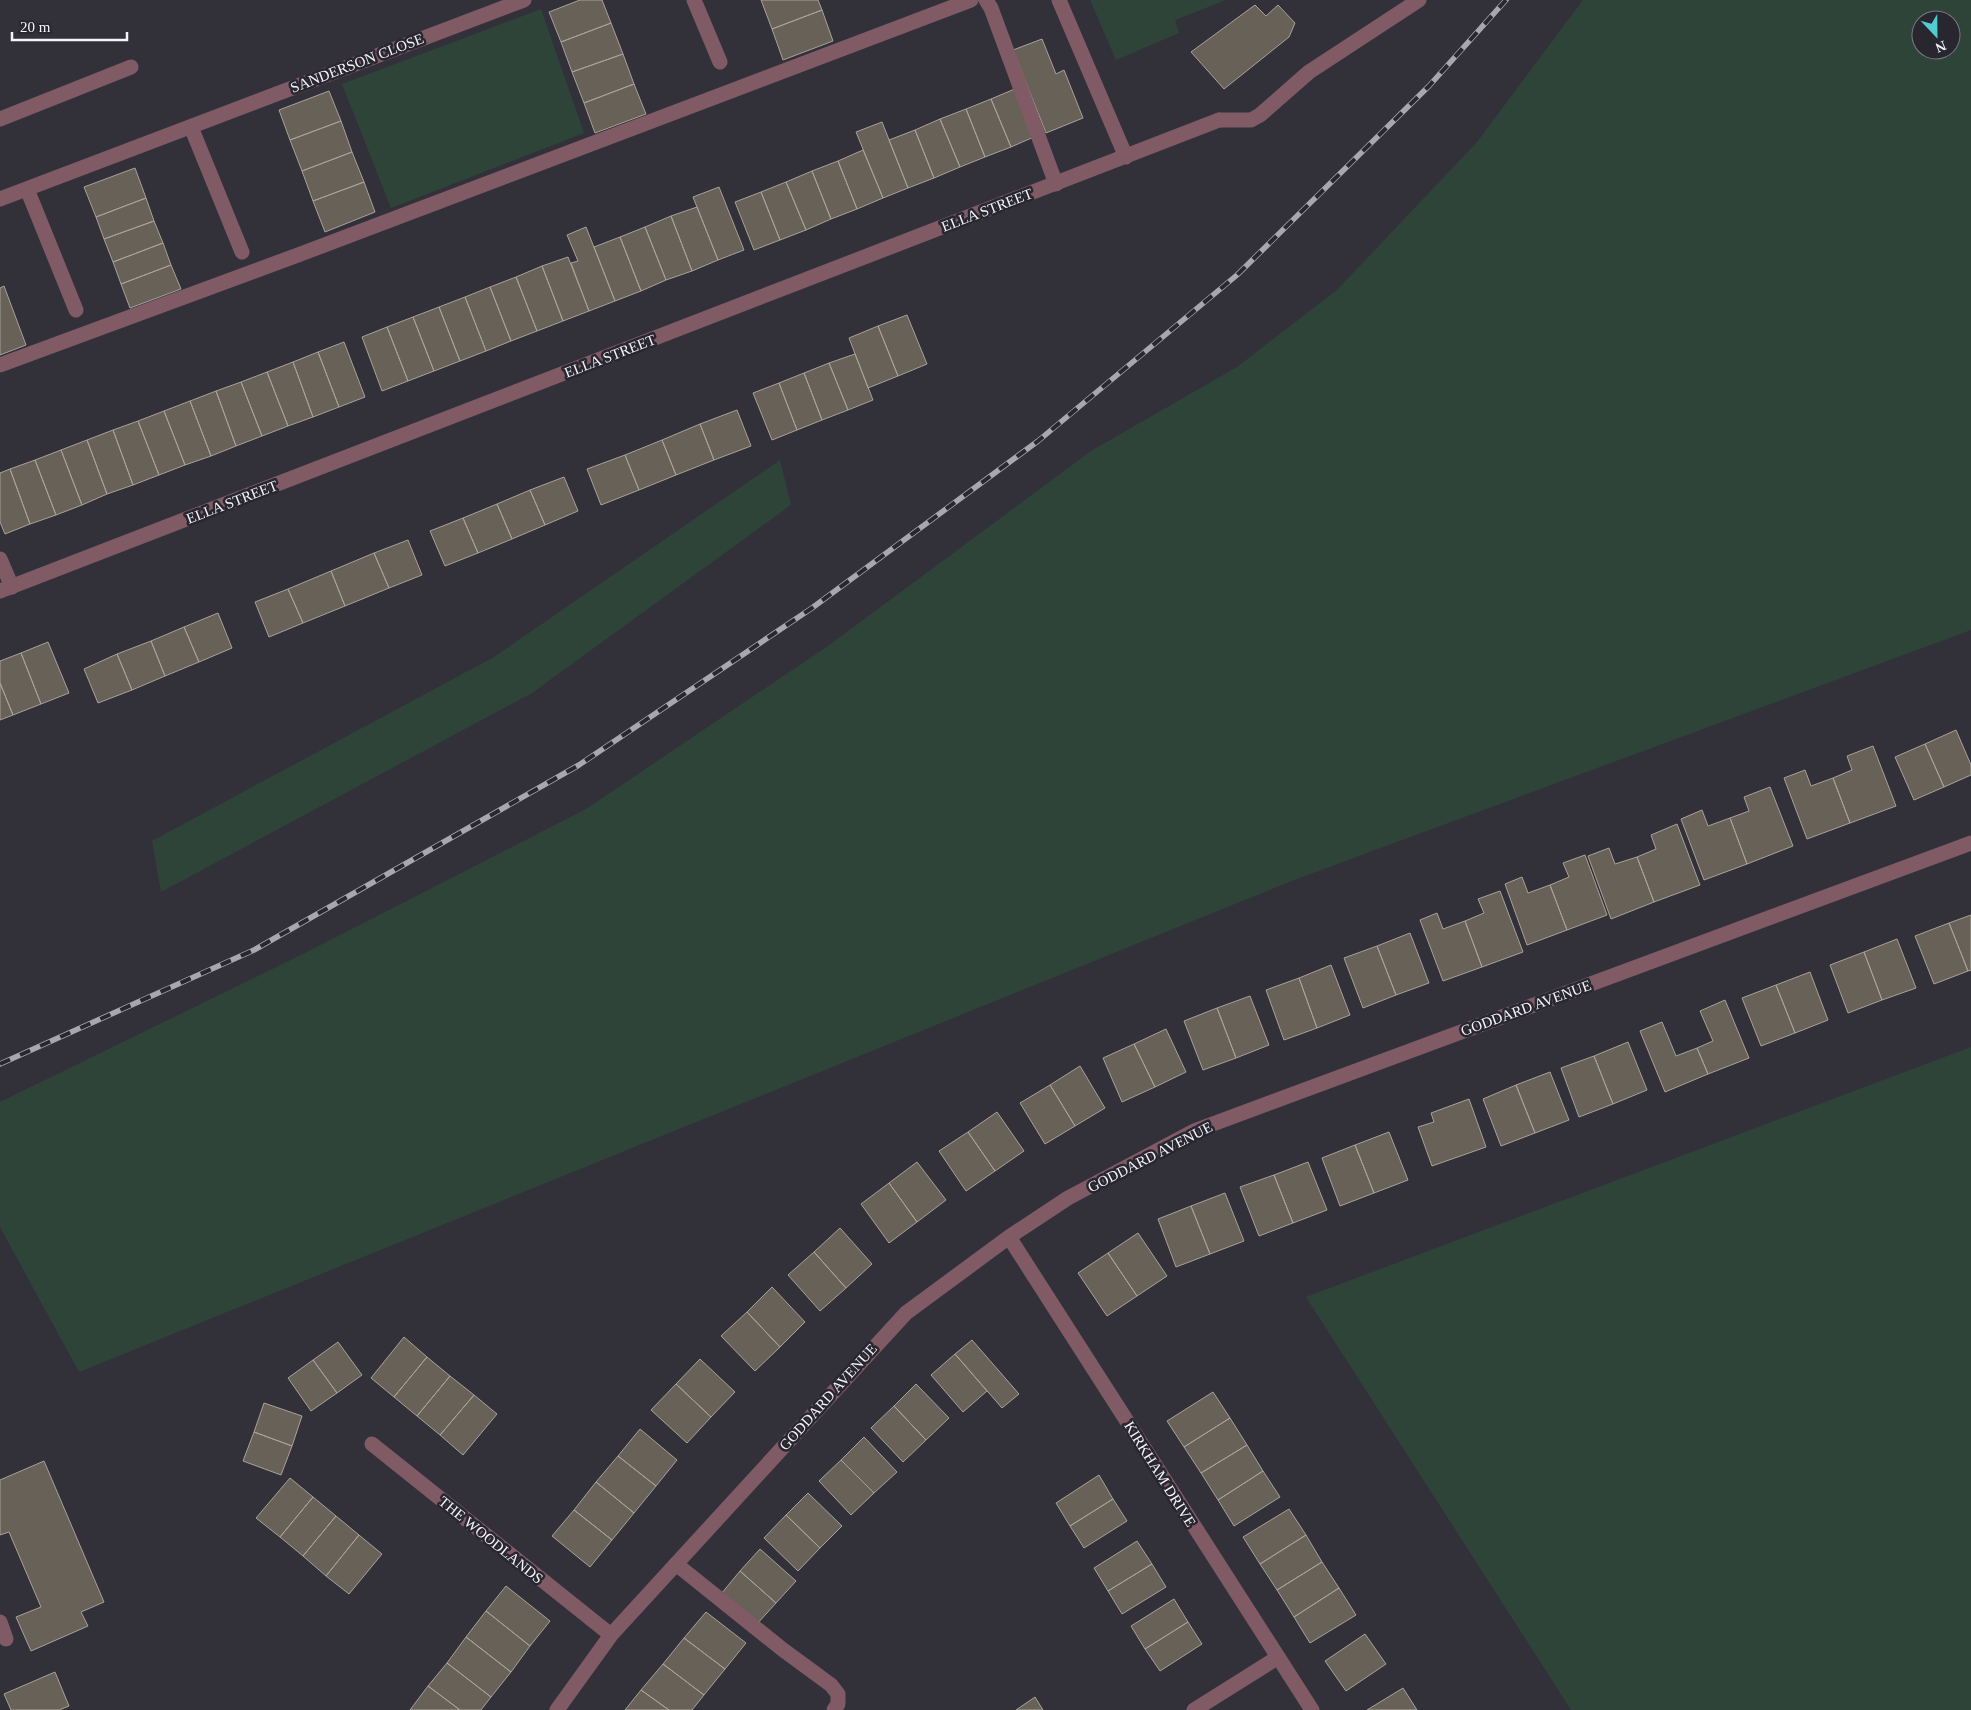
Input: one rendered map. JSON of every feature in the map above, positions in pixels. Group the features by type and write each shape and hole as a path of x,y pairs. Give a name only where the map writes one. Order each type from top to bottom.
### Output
{"street":[{"name":"SANDERSON CLOSE","path":"0,199 524,0"},
{"path":"694,0 720,62"},
{"path":"0,365 971,0"},
{"path":"986,0 992,8 1056,184"},
{"path":"1059,0 1126,156"},
{"name":"ELLA STREET","path":"6,589 1219,120 1236,122 1251,120 1260,115 1309,72 1419,0"},
{"path":"0,119 131,67"},
{"path":"191,127 242,252"},
{"path":"27,189 76,310"},
{"path":"0,559 6,589"},
{"name":"GODDARD AVENUE","path":"556,1710 611,1635 906,1313 1009,1237 1068,1198 1194,1131 1971,843"},
{"name":"KIRKHAM DRIVE","path":"1009,1237 1312,1710"},
{"name":"THE WOODLANDS","path":"372,1444 611,1635"},
{"path":"676,1564 782,1649 832,1685 838,1694 838,1704 834,1710"},
{"path":"0,1622 6,1639"},
{"path":"1194,1710 1278,1658"}],"green space":[{"path":"1090,0 1226,0 1175,20 1179,33 1116,60"},
{"path":"1583,0 1971,0 1971,630 1294,880 79,1372 0,1227 0,1102 303,954 586,809 828,646 1091,451 1237,367 1337,290 1477,142"},
{"path":"541,9 584,133 391,208 342,84"},
{"path":"780,460 791,505 532,693 161,892 152,841 494,657"},
{"path":"1971,1047 1971,1710 1571,1710 1306,1297"}],"building":[{"path":"580,0 602,0 611,23 561,42 549,12"},
{"path":"761,0 818,0 822,10 772,29"},
{"path":"1255,5 1266,16 1278,5 1295,23 1289,37 1224,89 1191,52"},
{"path":"822,10 833,41 783,60 772,29"},
{"path":"611,23 623,54 572,72 561,42"},
{"path":"1042,39 1056,74 1064,70 1083,118 1046,133 1013,50"},
{"path":"623,54 634,84 584,103 572,72"},
{"path":"634,84 646,114 595,133 584,103"},
{"path":"1017,88 1036,136 1011,147 991,99"},
{"path":"329,91 341,121 290,140 279,110"},
{"path":"991,99 1011,147 985,157 966,109"},
{"path":"966,109 985,157 960,167 940,119"},
{"path":"940,119 960,167 934,178 915,130"},
{"path":"341,121 352,152 302,171 290,140"},
{"path":"882,122 908,188 883,198 856,132"},
{"path":"915,130 934,178 908,188 889,140"},
{"path":"863,150 883,198 857,209 838,161"},
{"path":"352,152 364,182 313,201 302,171"},
{"path":"838,161 857,209 831,219 812,171"},
{"path":"135,168 146,198 96,217 84,187"},
{"path":"812,171 831,219 806,230 786,182"},
{"path":"364,182 375,212 325,232 313,201"},
{"path":"786,182 806,230 780,240 761,192"},
{"path":"719,187 744,250 718,260 693,197"},
{"path":"761,192 780,240 754,250 735,202"},
{"path":"146,198 154,221 104,239 96,217"},
{"path":"697,207 718,260 692,271 671,216"},
{"path":"671,216 692,271 666,280 645,227"},
{"path":"154,221 163,243 113,262 104,239"},
{"path":"586,227 615,301 589,311 571,263 578,261 567,235"},
{"path":"645,227 666,280 641,291 620,237"},
{"path":"620,237 641,291 615,301 594,247"},
{"path":"163,243 171,265 121,284 113,262"},
{"path":"568,257 589,311 563,321 542,266"},
{"path":"171,265 181,289 130,308 121,284"},
{"path":"542,266 563,321 537,331 516,277"},
{"path":"516,277 537,331 511,341 490,287"},
{"path":"4,286 26,345 0,355 0,288"},
{"path":"490,287 511,341 486,351 465,297"},
{"path":"465,297 486,351 460,361 439,307"},
{"path":"439,307 460,361 434,371 413,317"},
{"path":"907,315 927,364 898,376 878,326"},
{"path":"413,317 434,371 408,381 387,327"},
{"path":"878,326 898,376 868,388 849,338"},
{"path":"387,327 408,381 382,391 362,337"},
{"path":"344,342 365,397 339,407 318,352"},
{"path":"318,352 339,407 313,417 293,362"},
{"path":"855,354 873,400 848,410 829,363"},
{"path":"293,362 313,417 288,426 267,372"},
{"path":"829,363 848,410 822,420 804,373"},
{"path":"267,372 288,426 262,436 241,382"},
{"path":"804,373 822,420 797,430 779,383"},
{"path":"241,382 262,436 236,446 216,391"},
{"path":"779,383 797,430 772,440 753,393"},
{"path":"216,391 236,446 211,456 190,401"},
{"path":"190,401 211,456 185,465 164,411"},
{"path":"737,410 751,446 714,460 700,424"},
{"path":"164,411 185,465 159,475 138,421"},
{"path":"138,421 159,475 133,485 113,430"},
{"path":"700,424 714,460 676,475 662,440"},
{"path":"113,430 133,485 107,494 87,440"},
{"path":"87,440 107,494 82,505 61,450"},
{"path":"662,440 676,475 639,490 625,455"},
{"path":"61,450 82,505 56,515 35,460"},
{"path":"625,455 639,490 601,505 587,469"},
{"path":"35,460 56,515 30,524 10,469"},
{"path":"10,469 30,524 5,534 0,522 0,473"},
{"path":"564,477 578,511 545,525 530,490"},
{"path":"530,490 545,525 512,539 497,504"},
{"path":"497,504 512,539 478,553 463,518"},
{"path":"463,518 478,553 445,566 430,531"},
{"path":"408,540 422,575 389,588 374,553"},
{"path":"374,553 389,588 345,606 331,571"},
{"path":"331,571 345,606 303,623 288,589"},
{"path":"288,589 303,623 269,637 255,602"},
{"path":"218,613 232,648 199,662 184,627"},
{"path":"184,627 199,662 165,676 151,641"},
{"path":"151,641 165,676 132,690 117,654"},
{"path":"48,642 69,693 41,704 21,653"},
{"path":"21,653 41,704 13,715 0,683 0,661"},
{"path":"117,654 132,690 98,703 84,669"},
{"path":"0,683 13,715 0,720"},
{"path":"1956,730 1971,765 1971,775 1944,787 1925,744"},
{"path":"1925,744 1944,787 1914,800 1895,757"},
{"path":"1873,746 1896,806 1850,823 1833,778 1852,770 1847,756"},
{"path":"1805,770 1811,786 1833,778 1850,823 1807,839 1784,778"},
{"path":"1770,787 1793,846 1747,864 1730,818 1749,811 1744,797"},
{"path":"1702,810 1708,826 1730,818 1747,864 1704,880 1681,819"},
{"path":"1677,824 1700,885 1654,902 1637,857 1656,849 1651,835"},
{"path":"1609,848 1615,864 1637,857 1654,902 1611,919 1588,856"},
{"path":"1585,855 1607,915 1567,930 1550,885 1569,877 1563,863"},
{"path":"1522,877 1528,893 1550,885 1567,930 1527,945 1505,884"},
{"path":"1500,891 1523,952 1482,967 1465,921 1484,913 1478,899"},
{"path":"1437,913 1443,929 1465,921 1482,967 1443,981 1420,920"},
{"path":"1971,915 1971,970 1968,971 1949,923"},
{"path":"1949,923 1968,971 1934,984 1915,936"},
{"path":"1410,933 1429,983 1396,995 1377,946"},
{"path":"1897,939 1916,988 1882,1000 1864,952"},
{"path":"1377,946 1396,995 1363,1008 1344,958"},
{"path":"1864,952 1882,1000 1848,1013 1830,965"},
{"path":"1331,965 1350,1015 1317,1028 1299,978"},
{"path":"1810,972 1828,1020 1795,1033 1776,985"},
{"path":"1299,978 1317,1028 1284,1040 1266,990"},
{"path":"1776,985 1795,1033 1761,1046 1742,998"},
{"path":"1250,996 1269,1045 1236,1058 1217,1008"},
{"path":"1725,1000 1749,1058 1708,1074 1697,1048 1713,1041 1700,1011"},
{"path":"1217,1008 1236,1058 1203,1070 1184,1021"},
{"path":"1662,1022 1676,1056 1697,1048 1708,1074 1665,1092 1640,1031"},
{"path":"1166,1029 1186,1072 1155,1087 1134,1044"},
{"path":"1628,1042 1647,1090 1613,1104 1594,1056"},
{"path":"1134,1044 1155,1087 1122,1102 1103,1058"},
{"path":"1594,1056 1613,1104 1579,1117 1561,1068"},
{"path":"1080,1066 1105,1108 1075,1126 1050,1085"},
{"path":"1550,1072 1569,1120 1535,1133 1516,1085"},
{"path":"1050,1085 1075,1126 1045,1144 1020,1103"},
{"path":"1516,1085 1535,1133 1501,1146 1483,1099"},
{"path":"1469,1099 1486,1147 1432,1166 1418,1127 1434,1122 1431,1113"},
{"path":"997,1112 1024,1151 995,1171 968,1132"},
{"path":"968,1132 995,1171 966,1191 939,1151"},
{"path":"1389,1132 1408,1180 1374,1193 1355,1145"},
{"path":"1355,1145 1374,1193 1340,1206 1322,1158"},
{"path":"917,1162 946,1200 917,1222 889,1183"},
{"path":"1308,1162 1327,1210 1293,1223 1274,1175"},
{"path":"1274,1175 1293,1223 1259,1236 1240,1187"},
{"path":"889,1183 917,1222 889,1243 861,1204"},
{"path":"1225,1193 1244,1241 1210,1254 1191,1206"},
{"path":"1191,1206 1210,1254 1176,1267 1158,1219"},
{"path":"840,1228 872,1264 846,1288 814,1252"},
{"path":"1138,1233 1167,1276 1137,1296 1108,1253"},
{"path":"814,1252 846,1288 820,1311 788,1275"},
{"path":"1108,1253 1137,1296 1107,1316 1078,1273"},
{"path":"772,1287 805,1322 780,1347 747,1312"},
{"path":"747,1312 780,1347 755,1371 721,1336"},
{"path":"404,1337 427,1357 394,1397 371,1378"},
{"path":"972,1340 1019,1394 1002,1408 955,1354"},
{"path":"338,1342 362,1375 337,1393 313,1360"},
{"path":"955,1354 987,1391 963,1412 931,1375"},
{"path":"427,1357 450,1376 417,1416 394,1397"},
{"path":"700,1359 735,1392 711,1417 676,1384"},
{"path":"313,1360 337,1393 311,1411 288,1378"},
{"path":"450,1376 474,1395 440,1435 417,1416"},
{"path":"676,1384 711,1417 687,1443 651,1410"},
{"path":"916,1384 949,1418 926,1440 894,1406"},
{"path":"1213,1392 1230,1418 1184,1447 1167,1421"},
{"path":"474,1395 497,1414 463,1455 440,1435"},
{"path":"264,1403 302,1416 292,1446 254,1432"},
{"path":"894,1406 926,1440 903,1462 871,1428"},
{"path":"1230,1418 1247,1445 1201,1473 1184,1447"},
{"path":"640,1429 677,1460 656,1486 618,1456"},
{"path":"254,1432 292,1446 281,1475 243,1461"},
{"path":"864,1437 897,1472 874,1493 841,1460"},
{"path":"1247,1445 1263,1471 1218,1500 1201,1473"},
{"path":"618,1456 656,1486 634,1513 596,1482"},
{"path":"841,1460 874,1493 851,1515 819,1481"},
{"path":"44,1461 104,1602 81,1612 88,1626 31,1651 16,1617 41,1607 9,1532 0,1535 0,1480"},
{"path":"1263,1471 1280,1497 1234,1526 1218,1500"},
{"path":"1099,1475 1113,1499 1070,1526 1056,1503"},
{"path":"290,1478 313,1497 280,1537 256,1518"},
{"path":"596,1482 634,1513 612,1540 574,1510"},
{"path":"808,1493 842,1526 820,1548 786,1515"},
{"path":"313,1497 336,1516 303,1556 280,1537"},
{"path":"1113,1499 1127,1521 1084,1548 1070,1526"},
{"path":"1289,1509 1306,1535 1260,1564 1243,1537"},
{"path":"574,1510 612,1540 590,1567 552,1536"},
{"path":"786,1515 820,1548 798,1571 764,1538"},
{"path":"336,1516 359,1535 326,1576 303,1556"},
{"path":"359,1535 382,1554 349,1594 326,1576"},
{"path":"1306,1535 1322,1562 1277,1590 1260,1564"},
{"path":"1137,1541 1152,1564 1108,1591 1094,1568"},
{"path":"760,1549 796,1581 776,1603 740,1571"},
{"path":"1322,1562 1339,1588 1294,1617 1277,1590"},
{"path":"1152,1564 1166,1587 1122,1614 1108,1591"},
{"path":"740,1571 776,1603 756,1625 721,1594"},
{"path":"506,1586 550,1621 530,1646 486,1611"},
{"path":"1339,1588 1356,1615 1310,1643 1294,1617"},
{"path":"1174,1599 1188,1622 1145,1649 1131,1626"},
{"path":"486,1611 530,1646 511,1672 466,1637"},
{"path":"706,1612 746,1643 725,1669 684,1638"},
{"path":"1188,1622 1202,1644 1160,1671 1145,1649"},
{"path":"1365,1634 1386,1664 1346,1691 1325,1661"},
{"path":"466,1637 511,1672 491,1697 447,1663"},
{"path":"684,1638 725,1669 704,1695 663,1664"},
{"path":"447,1663 491,1697 481,1710 460,1710 428,1686"},
{"path":"663,1664 704,1695 692,1710 669,1710 641,1690"},
{"path":"55,1672 69,1706 59,1710 11,1710 4,1694"},
{"path":"428,1686 460,1710 410,1710"},
{"path":"1403,1688 1417,1710 1367,1710"},
{"path":"641,1690 669,1710 625,1710"},
{"path":"1035,1697 1043,1710 1016,1710"}],"railway":[{"path":"0,1064 254,950 579,765 812,608 1038,441 1237,275 1429,86 1506,0"}]}
